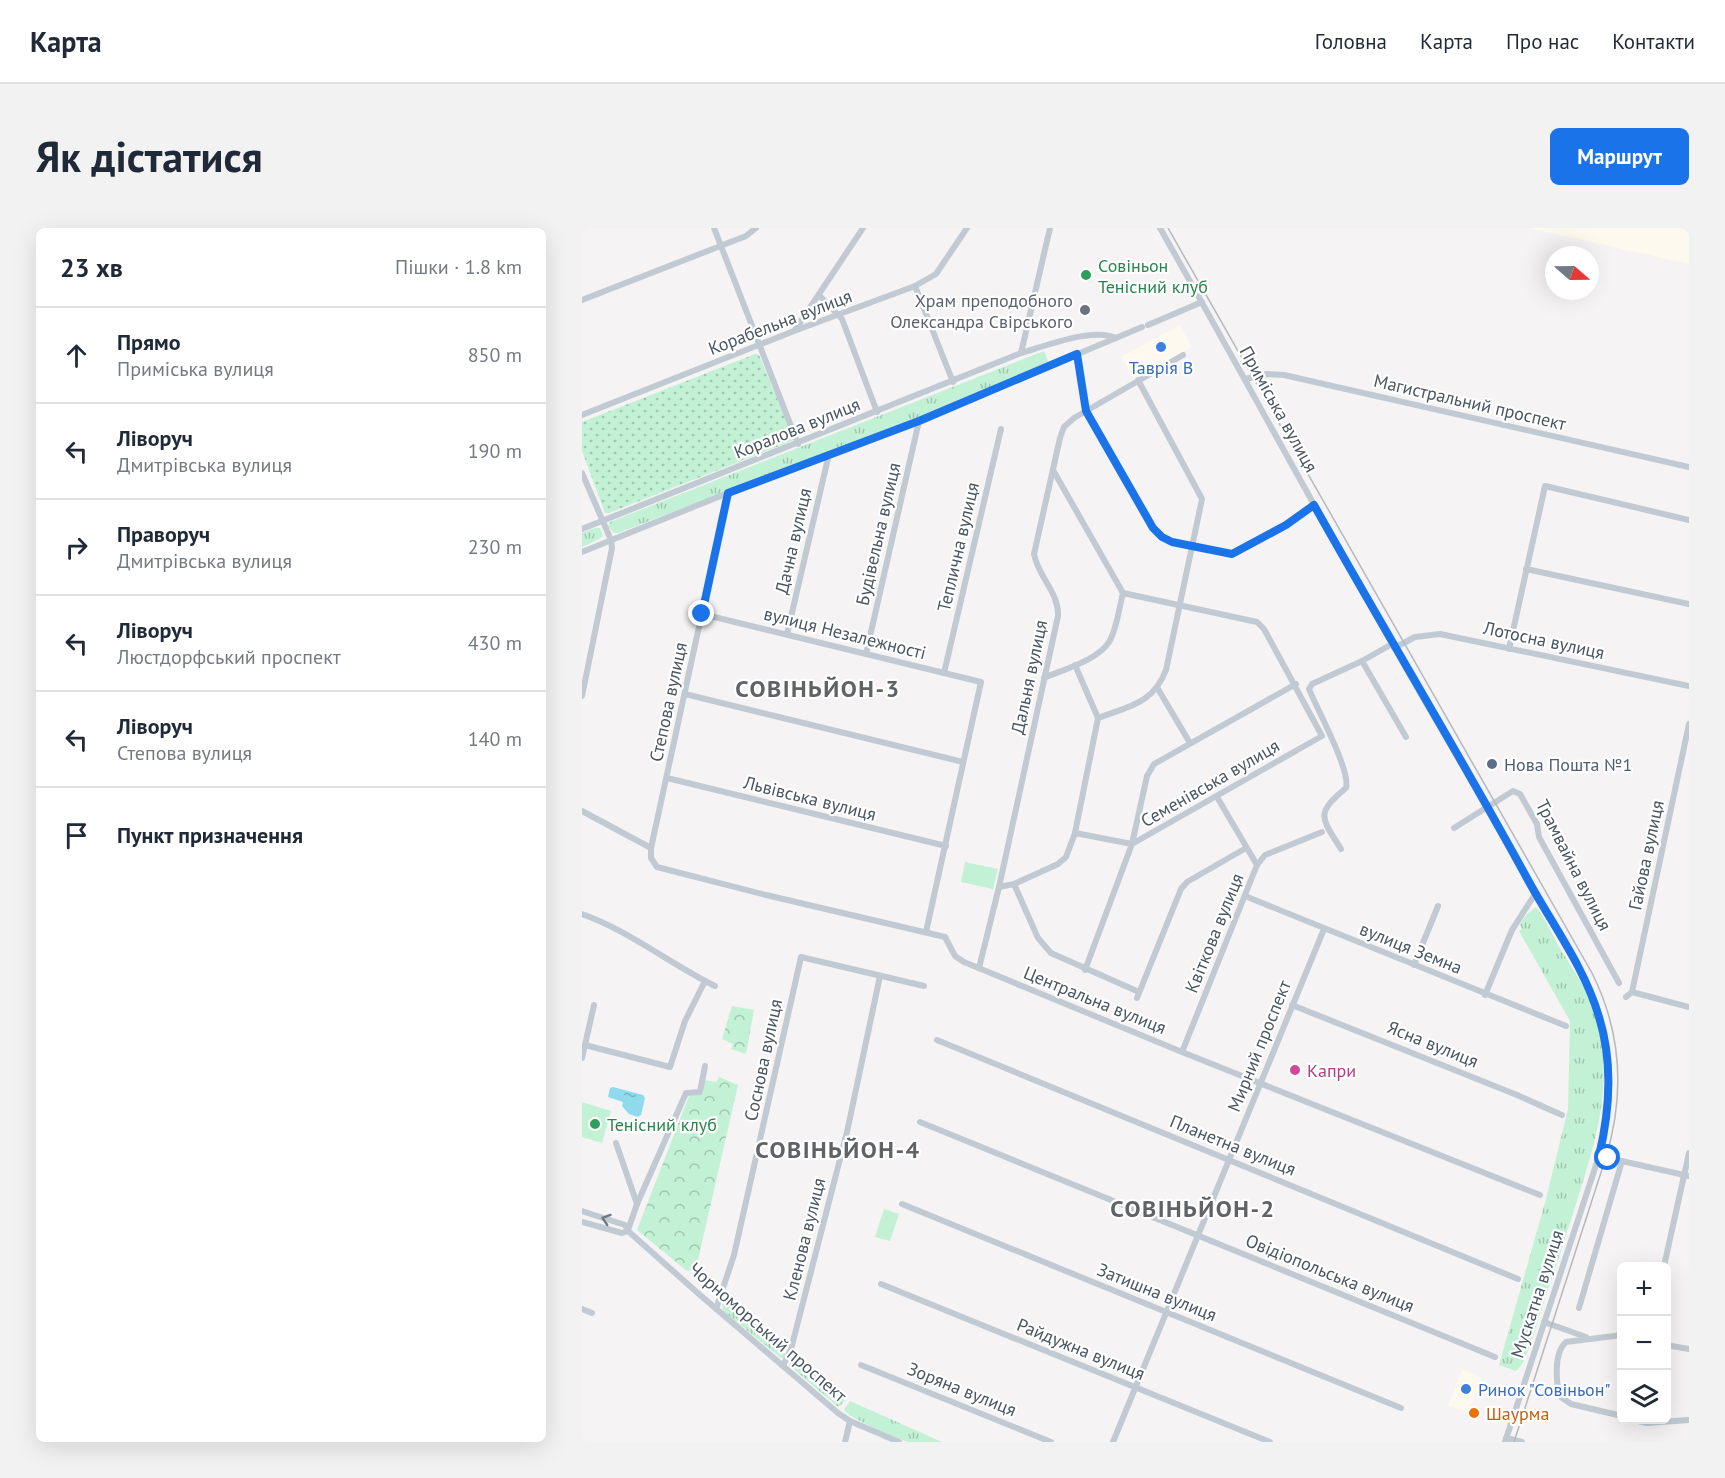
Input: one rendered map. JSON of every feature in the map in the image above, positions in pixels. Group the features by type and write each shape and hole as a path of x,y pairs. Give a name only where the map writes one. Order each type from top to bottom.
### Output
{"street":[{"path":"714,228 798,444"},
{"path":"582,300 746,236 756,228"},
{"path":"794,331 863,228"},
{"name":"Корабельна вулиця","path":"582,415 915,286 936,274 967,228"},
{"path":"1022,353 1050,228"},
{"name":"Приміська вулиця","path":"1160,228 1393,646 1581,973 1600,1019 1607,1055 1609,1083 1606,1128 1599,1156"},
{"path":"915,286 953,382"},
{"path":"819,295 842,319 878,412"},
{"path":"582,552 728,493 919,421 1202,302"},
{"name":"Коралова вулиця","path":"582,529 1022,353 1087,336 1101,334 1116,338"},
{"path":"1077,354 1086,411 1153,528 1167,540 1226,553 1236,552 1286,525 1314,505"},
{"name":"Дальня вулиця","path":"979,968 999,887 1058,608 1055,596 1035,561 1034,554 1064,428 1074,418 1183,355"},
{"name":"Магистральний проспект","path":"1245,379 1258,375 1284,375 1689,467"},
{"path":"1098,718 1146,699 1158,689 1166,670 1202,504 1201,494 1138,380"},
{"name":"Будівельна вулиця","path":"866,654 919,421"},
{"name":"Теплична вулиця","path":"944,673 1001,429"},
{"name":"Дачна вулиця","path":"787,634 829,454"},
{"path":"1044,678 1097,653 1109,642 1123,593 1053,470"},
{"path":"582,473 611,540 612,548 582,696"},
{"path":"1509,649 1545,486 1689,520"},
{"name":"Степова вулиця","path":"651,848 728,493"},
{"path":"1526,569 1689,604"},
{"path":"1085,970 1132,844 1149,771 1154,764 1296,684 1264,628 1257,622 1123,593"},
{"name":"вулиця Незалежності","path":"702,614 981,682 963,762"},
{"name":"Лотосна вулиця","path":"1341,849 1327,827 1325,812 1328,803 1346,788 1347,780 1338,749 1321,719 1309,689 1312,684 1393,646 1415,637 1440,634 1689,686"},
{"path":"1362,661 1406,737"},
{"path":"999,887 1014,884 1062,861 1069,852 1075,833 1098,718 1075,665"},
{"name":"Семенівська вулиця","path":"1075,833 1132,844 1322,736 1296,684"},
{"path":"1158,689 1190,743"},
{"path":"685,694 963,762 926,932"},
{"name":"Гайова вулиця","path":"1689,724 1629,995 1689,1007"},
{"name":"Львівська вулиця","path":"667,778 946,846"},
{"name":"Трамвайна вулиця","path":"1487,807 1513,791 1520,794 1537,824 1539,837 1619,983"},
{"name":"Квіткова вулиця","path":"1182,1052 1257,865 1217,797"},
{"path":"1454,828 1487,807"},
{"path":"582,811 651,848"},
{"path":"1257,865 1265,855 1322,832"},
{"name":"Центральна вулиця","path":"651,848 653,863 662,869 945,937 958,958 979,968 1540,1195"},
{"path":"1014,884 1044,947 1058,958 1138,995 1181,889 1187,882 1246,848"},
{"path":"1485,995 1512,930 1535,894"},
{"name":"вулиця Земна","path":"1245,896 1566,1026"},
{"path":"1414,965 1438,906"},
{"path":"582,914 602,921 632,937 715,986"},
{"name":"Мирний проспект","path":"1113,1442 1324,929"},
{"name":"Соснова вулиця","path":"717,1309 734,1255 801,957 880,976"},
{"path":"880,976 924,986"},
{"name":"Кленова вулиця","path":"783,1366 791,1349 847,1132 880,976"},
{"path":"585,1045 670,1067 692,1003 705,981"},
{"path":"582,1058 594,1005"},
{"name":"Ясна вулиця","path":"1292,1005 1562,1115"},
{"name":"Планетна вулиця","path":"937,1040 1518,1279"},
{"path":"582,1222 622,1233 628,1231 686,1093 700,1092 705,1066"},
{"name":"Овідіопольська вулиця","path":"920,1122 1495,1357"},
{"path":"616,1143 638,1204"},
{"path":"1665,1262 1687,1176 1689,1153"},
{"path":"1599,1156 1687,1176"},
{"name":"Мускатна вулиця","path":"1505,1440 1599,1156"},
{"path":"1579,1308 1622,1161"},
{"name":"Затишна вулиця","path":"902,1204 1401,1408"},
{"name":"Чорноморський проспект","path":"582,1211 625,1225 628,1231 717,1309 850,1421 898,1442"},
{"name":"Райдужна вулиця","path":"880,1284 1270,1442"},
{"path":"582,1309 592,1313"},
{"path":"1544,1322 1587,1338"},
{"path":"1617,1335 1566,1342 1558,1352 1559,1393 1564,1400 1571,1404 1617,1415"},
{"path":"1671,1345 1689,1350"},
{"name":"Зоряна вулиця","path":"861,1365 1051,1442"},
{"path":"1671,1421 1689,1420"},
{"path":"845,1442 850,1421"},
{"path":"1505,1440 1522,1442"}],"shaded area":[{"path":"1529,228 1689,228 1689,264"},
{"path":"1180,325 1192,347 1134,379 1121,357"},
{"name":"Ринок \"Совіньон\"","path":"1462,1369 1482,1378 1468,1413 1448,1405"}],"green space":[{"path":"1044,351 1048,362 948,406 618,533 614,533 608,526 610,522"},
{"path":"755,354 759,355 793,436 792,441 605,513 582,451 582,422"},
{"path":"600,528 603,536 582,547 582,533"},
{"path":"965,862 998,869 993,889 961,882"},
{"path":"1536,907 1592,1003 1598,1023 1604,1069 1596,1135 1577,1201 1530,1347 1516,1371 1499,1365 1546,1199 1568,1109 1570,1021 1519,931 1522,929 1520,924 1527,914"},
{"path":"732,1006 754,1010 746,1054 731,1049 733,1044 722,1039"},
{"path":"719,1077 738,1085 696,1269 687,1271 637,1230 689,1096 703,1094 704,1080 716,1082"},
{"name":"Тенісний клуб","path":"582,1102 611,1111 602,1143 582,1137"},
{"path":"884,1209 899,1214 890,1241 875,1237"},
{"path":"724,1298 782,1345 780,1349 785,1354 784,1358 781,1358 723,1311"},
{"path":"792,1352 836,1394 846,1399 840,1406 837,1406 790,1366"},
{"path":"850,1401 942,1442 908,1442 884,1433 848,1414 844,1410"}],"water":[{"path":"610,1088 643,1095 645,1098 641,1115 638,1117 629,1114 622,1106 623,1102 608,1097"}],"tram line":[{"path":"1168,228 1592,973 1610,1018 1615,1041 1618,1087 1612,1133 1514,1442"}],"place":[{"name":"Совіньон Тенісний клуб","path":"1086,275"},
{"name":"Храм преподобного Олександра Свірського","path":"1085,310"},
{"name":"Таврія В","path":"1161,347"},
{"name":"Нова Пошта №1","path":"1492,764"},
{"name":"Капри","path":"1295,1070"},
{"name":"Тенісний клуб","path":"595,1124"},
{"name":"Ринок \"Совіньон\"","path":"1466,1389"},
{"name":"Шаурма","path":"1474,1413"}],"district":[{"name":"СОВІНЬЙОН-3","path":"818,688"},
{"name":"СОВІНЬЙОН-4","path":"838,1149"},
{"name":"СОВІНЬЙОН-2","path":"1193,1208"}],"route":[{"path":"702,614 728,493 919,421 1077,354 1086,411 1153,528 1162,537 1172,542 1232,554 1286,525 1314,505 1505,838 1588,988 1600,1019 1607,1055 1608,1108 1599,1156 1608,1158"}]}
